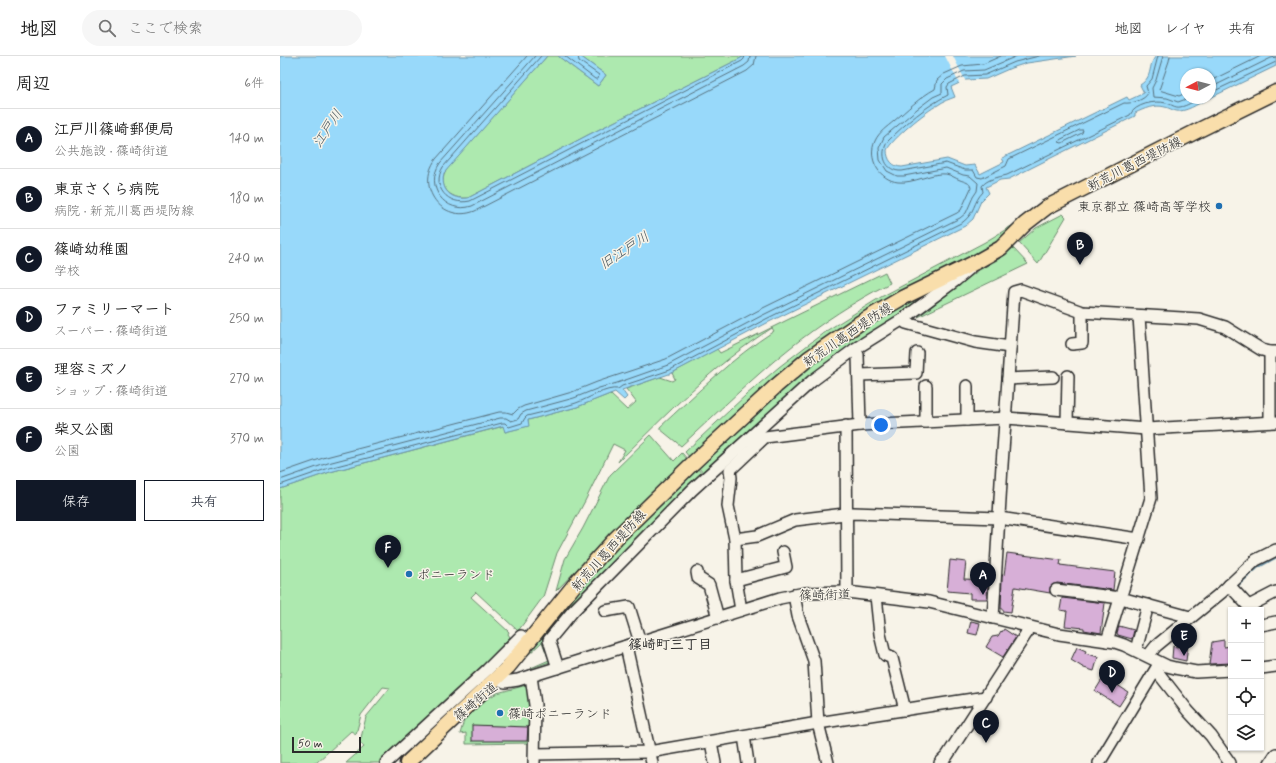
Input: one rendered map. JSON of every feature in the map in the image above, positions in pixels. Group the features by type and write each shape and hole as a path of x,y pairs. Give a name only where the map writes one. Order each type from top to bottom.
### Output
{"main road":[{"name":"新荒川葛西堤防線","path":"497,679 529,643 576,584 616,538 693,463 808,358 886,307 928,285 978,262 1000,248 1025,224 1047,207 1276,92"},
{"name":"篠崎街道","path":"407,763 497,679"}],"street":[{"path":"558,668 549,640 573,611 708,474 812,381 855,349 903,319 978,262"},
{"path":"742,610 736,580 735,539 728,506 731,478 730,470 765,437 846,426 1006,418 1146,429 1273,422 1273,352 1262,350 1225,327 1199,319 1082,312 1021,290 1016,291 1013,294 1006,418 993,618"},
{"path":"1072,344 1082,343 1082,312"},
{"path":"1107,641 1151,498 1139,316"},
{"path":"903,319 906,323 975,342 1010,347"},
{"path":"855,349 858,355 860,425"},
{"path":"859,375 916,373 917,353"},
{"path":"1067,423 1068,376"},
{"path":"1008,379 1054,377"},
{"path":"926,386 926,422"},
{"path":"967,386 967,420"},
{"path":"846,426 847,592"},
{"path":"735,539 757,536 795,520 847,514 999,518 1139,538"},
{"path":"1148,656 1156,646 1222,592 1256,560 1276,550"},
{"path":"736,580 786,567 783,552"},
{"path":"697,572 698,578 709,585 718,618"},
{"path":"1229,585 1250,607"},
{"path":"1056,590 1121,598 1190,617"},
{"name":"篠崎街道","path":"497,679 502,682 508,682 531,676 794,594 847,592 929,602 1059,634 1124,645 1148,656 1158,666 1196,672 1228,670"},
{"path":"1253,607 1276,592"},
{"path":"794,594 798,616 814,661 818,724 828,763"},
{"path":"876,596 880,634 885,655 892,658 905,710"},
{"path":"1136,650 1148,605"},
{"path":"605,611 629,607 640,642"},
{"path":"1264,624 1276,622"},
{"path":"943,762 1026,634 1028,627"},
{"path":"386,763 487,670 521,636 529,643"},
{"path":"626,646 650,758"},
{"path":"1102,762 1158,666 1188,711 1211,736 1230,763"},
{"path":"1264,668 1276,666"},
{"path":"531,676 535,704 534,759 650,758 711,742 744,736 986,697"},
{"path":"744,736 748,763"},
{"path":"711,742 715,763"},
{"path":"1270,763 1276,754"}],"green space":[{"path":"547,56 558,56 598,86 606,75 580,56 745,56 588,135 468,198 456,197 451,194 447,191 443,181 447,169"},
{"path":"1063,214 1066,217 1038,264 1019,243 1036,228"},
{"path":"1018,222 995,245 914,285 690,458 685,452 746,395 779,367 826,331 881,297 985,242"},
{"path":"1013,248 1028,264 918,317 979,270 1004,256"},
{"path":"885,272 890,283 838,313 776,359 681,446 660,429 660,427 729,364 774,331 772,328 751,342 710,374 618,462 625,450 613,444 557,553 543,597 518,631 476,592 471,597 509,632 508,634 510,637 502,645 504,648 383,763 346,763 364,747 360,742 366,717 390,688 383,687 361,715 356,734 351,731 316,763 280,763 280,489 330,472 504,426 505,432 528,426 528,420 577,407 610,394 627,410 636,402 626,389 660,377 672,381 675,379 672,373 717,349 720,353"},
{"path":"954,277 871,335 705,475 697,466 790,380 855,331"},
{"path":"651,435 674,461 682,453 688,460 625,520 556,591 565,559 583,528 610,475"},
{"path":"696,467 704,476 546,639 553,661 531,668 549,660 542,642 527,656 524,656 605,557"},
{"name":"篠崎ポニーランド","path":"527,685 530,688 531,743 466,744 466,733 460,734 465,717 497,693"}],"water":[{"path":"280,56 547,56 444,173 443,179 445,189 448,193 457,197 468,198 588,135 745,56 1076,56 1027,63 986,79 966,80 951,87 955,97 942,102 918,119 895,139 887,150 889,160 899,167 947,159 965,166 975,165 980,174 1004,162 1002,158 1127,97 1129,100 1144,93 1140,85 1149,75 1153,60 1156,56 1276,56 1276,66 1216,95 1216,68 1180,68 1180,104 1198,104 1180,111 1161,106 1149,107 1135,113 1135,116 1009,179 1000,180 986,187 989,193 981,201 973,219 965,226 767,323 672,373 622,390 627,397 624,400 615,392 577,407 528,420 529,426 505,432 503,426 330,472 280,489"},
{"path":"558,56 580,56 606,75 598,86"}],"pier":[{"path":"945,56 953,56 966,82 960,85"}],"building":[{"path":"1007,553 1061,560 1060,565 1115,572 1113,590 1057,583 1051,586 1050,593 1015,587 1011,612 1003,611 1003,609 1001,609 1002,577 1003,574 1004,575"},
{"path":"950,560 966,562 964,579 988,580 987,599 970,599 970,593 947,591"},
{"path":"1062,598 1105,603 1101,633 1084,630 1084,628 1065,626 1067,611 1060,610"},
{"path":"971,621 980,623 977,635 968,633"},
{"path":"1119,626 1134,630 1132,639 1118,635 1117,633"},
{"path":"1004,629 1016,637 1003,657 986,647 992,637 998,636"},
{"path":"1224,640 1224,647 1228,646 1228,663 1209,664 1212,642"},
{"path":"1188,644 1186,661 1172,658 1173,646 1178,647 1178,645"},
{"path":"1077,647 1086,651 1085,653 1098,657 1094,671 1084,668 1071,660"},
{"path":"1103,678 1109,682 1111,681 1128,692 1119,706 1095,691"},
{"path":"472,725 528,727 527,741 472,741"}],"waterway":[{"path":"1238,585 1258,567 1276,557"}],"place":[{"name":"東京都立 篠崎高等学校","path":"1219,206"},
{"name":"東京さくら病院","path":"1080,265"},
{"name":"柴又公園","path":"388,568"},
{"name":"ポニーランド","path":"409,574"},
{"name":"江戸川篠崎郵便局","path":"983,595"},
{"name":"理容ミズノ","path":"1184,656"},
{"name":"ファミリーマート","path":"1112,693"},
{"name":"篠崎ポニーランド","path":"500,713"},
{"name":"篠崎幼稚園","path":"986,743"}],"district":[{"name":"篠崎町三丁目","path":"670,644"}],"water label":[{"name":"江戸川","path":"327,128"},
{"name":"旧江戸川","path":"624,250"}]}
